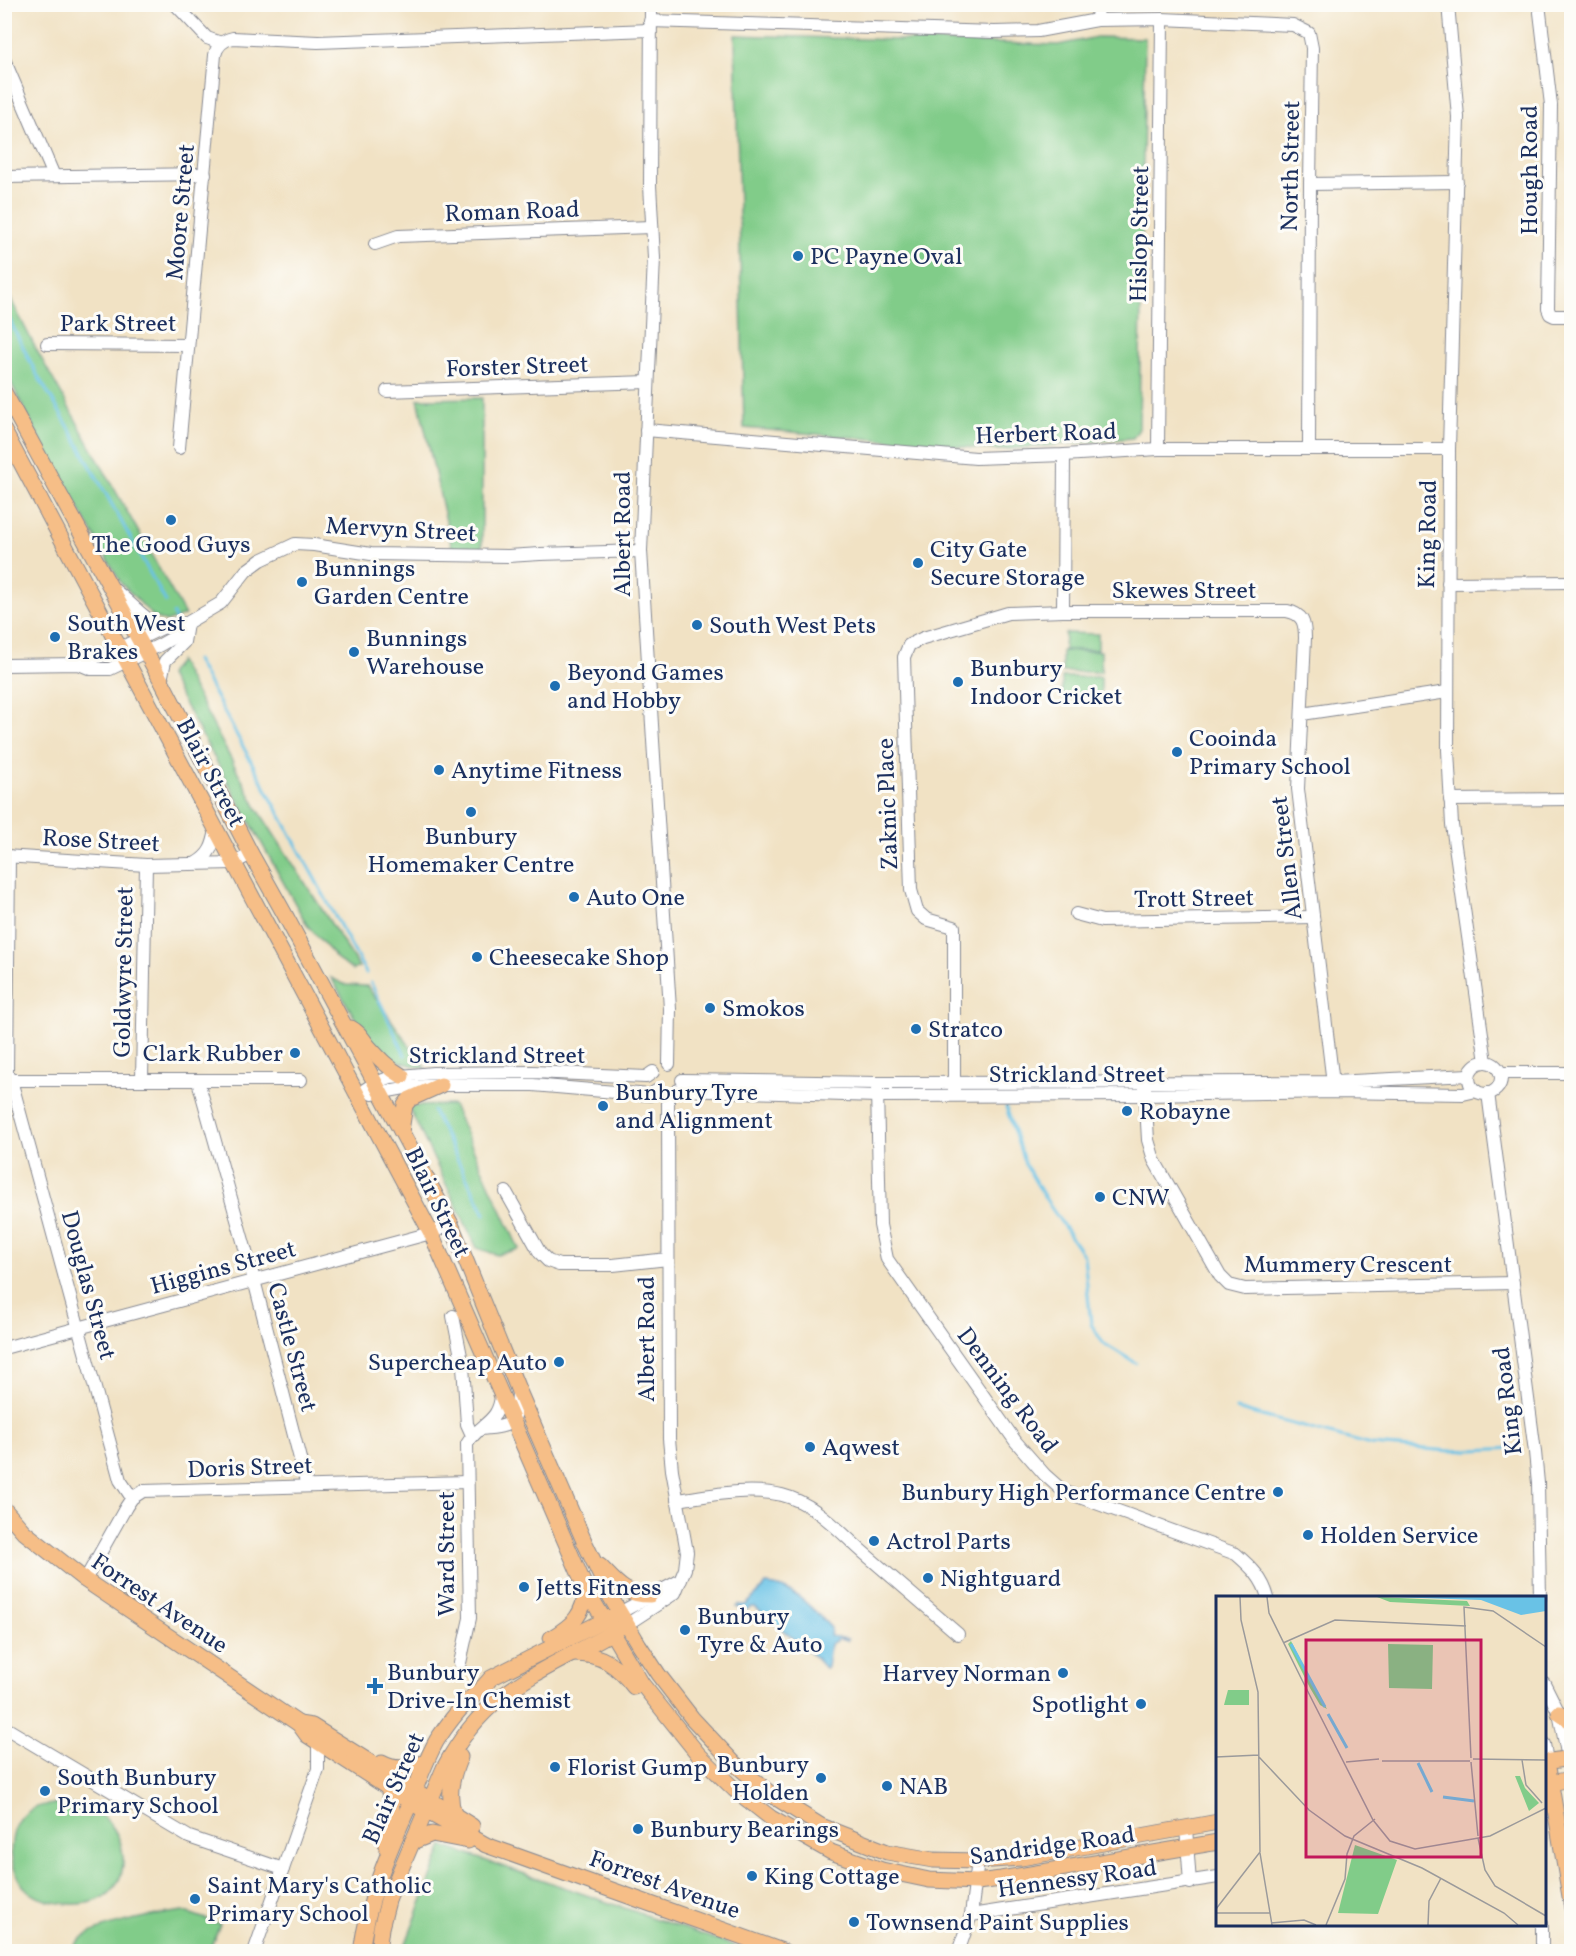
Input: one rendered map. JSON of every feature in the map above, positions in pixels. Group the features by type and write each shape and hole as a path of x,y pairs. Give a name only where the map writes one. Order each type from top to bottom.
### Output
{"main road":[{"name":"Blair Street","path":"4,392 161,680 250,854 451,1224 518,1389 592,1557 623,1619"},
{"name":"Blair Street","path":"4,431 431,1233 586,1589 607,1627"},
{"path":"343,1023 358,1032 391,1070 402,1076"},
{"path":"400,1132 405,1105 411,1099 441,1085"},
{"name":"Forrest Avenue","path":"4,1509 24,1532 84,1580 299,1724 307,1735 388,1787 412,1796"},
{"path":"592,1557 622,1588 635,1594 650,1595"},
{"path":"491,1678 566,1629 585,1604 586,1589"},
{"path":"607,1627 623,1619"},
{"name":"Sandridge Road","path":"623,1619 674,1696 734,1763 790,1808 821,1826 887,1852 933,1860 978,1862 1021,1858 1216,1822"},
{"name":"Blair Street","path":"378,1952 389,1897 444,1768 461,1739 484,1711 506,1692 573,1654 607,1627"},
{"name":"Blair Street","path":"361,1952 368,1910 388,1854 426,1762 437,1740 452,1720 491,1678 607,1627"},
{"name":"Sandridge Road","path":"607,1627 642,1684 698,1754 734,1789 771,1818 831,1852 882,1870 929,1880 977,1882 1031,1875 1216,1842"},
{"path":"573,1654 591,1654 623,1673 658,1717 698,1754"},
{"name":"Forrest Avenue","path":"299,1724 312,1726 364,1759 412,1796 486,1845 785,1952"},
{"path":"454,1815 450,1785 462,1753 461,1739"},
{"path":"1548,1784 1572,1778 1570,1758 1546,1762 1548,1784 1572,1908"},
{"path":"364,1759 380,1761 396,1768 412,1767 426,1762"},
{"path":"388,1787 392,1808 384,1837 388,1854"},
{"name":"Forrest Avenue","path":"428,1805 454,1815 529,1860"},
{"path":"1546,1820 1560,1842"},
{"path":"412,1842 432,1834 486,1845"}],"street":[{"path":"175,4 207,38 221,43 233,38 318,42 650,26 993,33 1038,31 1097,20 1162,19"},
{"name":"Albert Road","path":"651,4 650,185 654,258 641,551 670,1009 669,1064"},
{"path":"1097,20 1098,4"},
{"name":"King Road","path":"1448,4 1458,117 1449,449 1447,692 1450,800 1486,1062"},
{"name":"Hough Road","path":"1539,4 1551,105 1548,309 1554,316 1572,316"},
{"name":"North Street","path":"1162,19 1293,25 1309,33 1312,48 1309,448"},
{"name":"Hislop Street","path":"1158,448 1162,19"},
{"name":"Moore Street","path":"179,448 215,55 221,43"},
{"path":"4,59 54,176"},
{"path":"4,177 205,174"},
{"path":"1310,184 1457,182"},
{"name":"Roman Road","path":"375,244 398,236 652,227"},
{"name":"Park Street","path":"47,344 188,345"},
{"name":"Forster Street","path":"387,391 648,382"},
{"name":"Herbert Road","path":"646,430 976,458 1064,455 1158,448 1449,449"},
{"path":"1063,610 1064,455"},
{"name":"Mervyn Street","path":"4,665 79,664 91,669 110,669 124,655 174,637 187,623 221,603 246,571 261,560 295,544 371,554 508,556 641,551"},
{"path":"1448,583 1572,582"},
{"path":"109,585 126,598 148,621 162,628"},
{"name":"Skewes Street","path":"1063,610 1287,610 1302,618"},
{"name":"Zaknic Place","path":"954,1095 954,927 926,920 917,911 911,890 904,657 909,645 923,638 989,618 1008,613 1063,610"},
{"name":"Allen Street","path":"1302,618 1305,625 1305,638 1298,789 1334,1087"},
{"path":"161,680 165,661 184,642 187,623"},
{"name":"Mervyn Street","path":"142,647 162,628 187,623"},
{"path":"1302,714 1447,692"},
{"path":"1450,800 1572,799"},
{"path":"195,864 207,857 213,847 216,830"},
{"name":"Rose Street","path":"7,856 146,865 234,863 250,854"},
{"name":"Douglas Street","path":"7,856 7,1075 80,1327 120,1480 132,1498"},
{"name":"Goldwyre Street","path":"142,1080 146,865"},
{"name":"Trott Street","path":"1076,914 1102,921 1313,917"},
{"path":"1486,1062 1494,1065 1500,1073 1498,1085 1482,1092 1470,1082 1470,1075 1471,1070 1477,1064 1486,1062"},
{"name":"Strickland Street","path":"378,1088 391,1077 433,1073 533,1072 646,1077 662,1064 669,1064"},
{"path":"669,1064 679,1070 671,1089"},
{"name":"Albert Road","path":"653,1072 651,1080 671,1089 668,1259 669,1439 672,1470 687,1552 681,1580"},
{"path":"1500,1073 1572,1073"},
{"name":"Strickland Street","path":"671,1089 877,1096 1145,1095 1334,1087 1470,1075"},
{"path":"8,1080 302,1080"},
{"name":"Castle Street","path":"198,1081 254,1280 307,1486"},
{"name":"Strickland Street","path":"358,1094 378,1088 441,1085 533,1085 650,1095 671,1089 877,1083 1145,1081 1463,1094 1482,1092"},
{"name":"Mummery Crescent","path":"1145,1081 1148,1140 1154,1160 1220,1276 1229,1285 1245,1288 1513,1283"},
{"name":"Denning Road","path":"877,1083 880,1225 887,1259 1016,1442 1045,1475 1063,1491 1236,1554 1260,1577 1267,1596"},
{"name":"King Road","path":"1482,1092 1513,1283 1538,1483 1540,1596"},
{"path":"506,1192 540,1253 551,1262 559,1265 614,1265 668,1259"},
{"name":"Higgins Street","path":"4,1348 431,1233 451,1224"},
{"name":"Ward Street","path":"453,1316 463,1366 467,1424 473,1436 467,1482 470,1618 460,1663"},
{"path":"473,1436 513,1421 517,1414 518,1389"},
{"path":"473,1436 490,1422 501,1403 501,1394"},
{"name":"Doris Street","path":"132,1498 143,1491 467,1482"},
{"path":"677,1500 729,1492 760,1492 799,1500 832,1524 958,1634"},
{"path":"84,1580 132,1498"},
{"path":"623,1619 650,1595 681,1580"},
{"path":"623,1619 675,1593 681,1580"},
{"path":"1546,1685 1565,1718 1570,1758"},
{"path":"4,1727 189,1837 283,1869"},
{"path":"254,1952 318,1769 318,1742"},
{"path":"318,1769 336,1760 345,1760"},
{"name":"Hennessy Road","path":"1186,1827 1190,1883"},
{"name":"Hennessy Road","path":"958,1952 970,1915 977,1882 978,1862"},
{"name":"Hennessy Road","path":"970,1915 1216,1877"},
{"path":"1542,1926 1542,1952"}],"green space":[{"path":"735,35 1058,45 1097,37 1145,38 1139,429 1133,438 998,450 744,428"},
{"path":"4,286 35,347 185,615 166,622 154,617 121,583 36,432 5,371"},
{"path":"482,398 482,552 453,552 418,399"},
{"path":"1065,633 1098,634 1098,650 1064,650"},
{"path":"1062,651 1101,651 1101,672 1062,672"},
{"path":"179,661 257,808 359,967 353,970 340,962 307,925 169,676"},
{"path":"1062,677 1101,677 1101,698 1062,698"},
{"path":"331,978 346,985 367,986 426,1069 397,1061 370,1043"},
{"path":"453,1105 519,1249 497,1255 477,1248 408,1106"},
{"path":"56,1804 88,1808 103,1816 114,1828 123,1858 121,1874 115,1887 103,1897 87,1903 63,1904 39,1898 26,1889 20,1881 15,1871 11,1849 16,1827 21,1818 32,1809"},
{"path":"443,1846 750,1951 403,1951"},
{"path":"183,1911 220,1924 209,1951 71,1951 79,1940 114,1924"}],"water":[{"path":"766,1585 776,1586 794,1594 810,1606 831,1628 830,1636 848,1639 847,1641 839,1639 830,1644 827,1667 825,1668 814,1656 755,1607 746,1610 736,1607 746,1605"}],"waterway":[{"path":"4,309 36,373 70,429 166,602"},
{"path":"173,614 176,621"},
{"path":"196,660 366,973"},
{"path":"371,983 405,1055"},
{"path":"1006,1107 1025,1164 1084,1256 1091,1324 1103,1343 1136,1363"},
{"path":"433,1111 485,1214"},
{"path":"1236,1409 1371,1445 1451,1451 1515,1448"}],"place":[{"name":"PC Payne Oval","path":"798,256"},
{"name":"The Good Guys","path":"171,520"},
{"name":"City Gate Secure Storage","path":"918,563"},
{"name":"Bunnings Garden Centre","path":"302,582"},
{"name":"South West Pets","path":"697,625"},
{"name":"South West Brakes","path":"55,637"},
{"name":"Bunnings Warehouse","path":"354,652"},
{"name":"Bunbury Indoor Cricket","path":"958,682"},
{"name":"Beyond Games and Hobby","path":"555,686"},
{"name":"Cooinda Primary School","path":"1177,752"},
{"name":"Anytime Fitness","path":"439,770"},
{"name":"Bunbury Homemaker Centre","path":"471,812"},
{"name":"Auto One","path":"574,897"},
{"name":"Cheesecake Shop","path":"477,957"},
{"name":"Smokos","path":"710,1008"},
{"name":"Stratco","path":"916,1029"},
{"name":"Clark Rubber","path":"295,1053"},
{"name":"Bunbury Tyre and Alignment","path":"603,1106"},
{"name":"Robayne","path":"1127,1111"},
{"name":"CNW","path":"1100,1197"},
{"name":"Supercheap Auto","path":"559,1362"},
{"name":"Aqwest","path":"810,1447"},
{"name":"Bunbury High Performance Centre","path":"1278,1492"},
{"name":"Holden Service","path":"1308,1535"},
{"name":"Actrol Parts","path":"874,1541"},
{"name":"Nightguard","path":"928,1578"},
{"name":"Jetts Fitness","path":"524,1587"},
{"name":"Bunbury Tyre & Auto","path":"685,1630"},
{"name":"Harvey Norman","path":"1063,1673"},
{"name":"Bunbury Drive-In Chemist","path":"375,1686"},
{"name":"Spotlight","path":"1141,1704"},
{"name":"Florist Gump","path":"555,1767"},
{"name":"Bunbury Holden","path":"821,1778"},
{"name":"NAB","path":"887,1786"},
{"name":"South Bunbury Primary School","path":"45,1791"},
{"name":"Bunbury Bearings","path":"638,1829"},
{"name":"King Cottage","path":"752,1876"},
{"name":"Saint Mary's Catholic Primary School","path":"195,1899"},
{"name":"Townsend Paint Supplies","path":"854,1922"}]}
